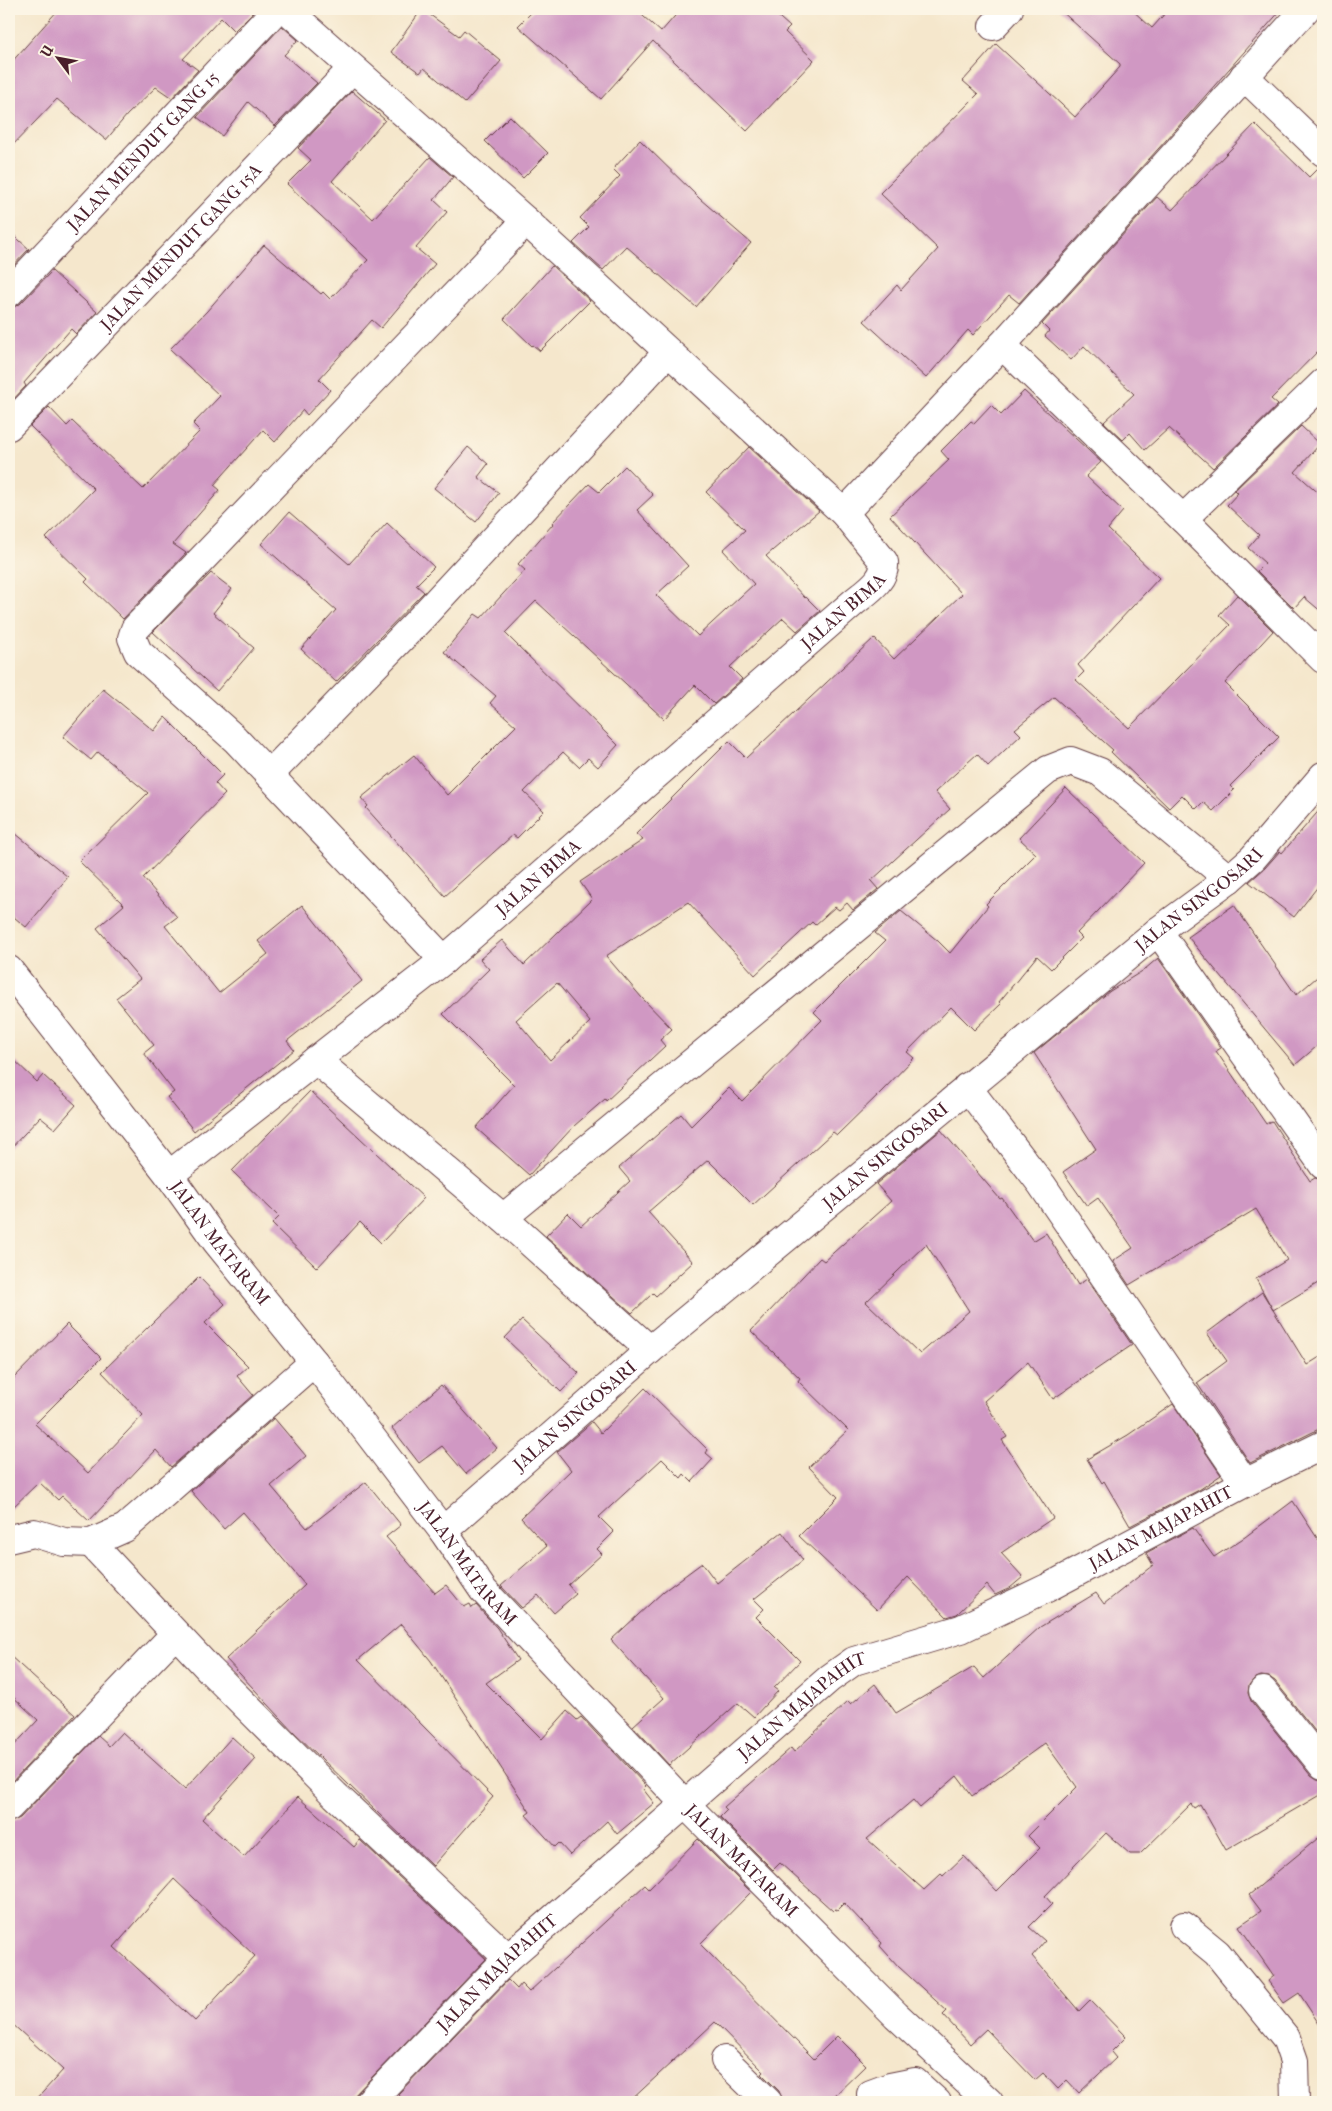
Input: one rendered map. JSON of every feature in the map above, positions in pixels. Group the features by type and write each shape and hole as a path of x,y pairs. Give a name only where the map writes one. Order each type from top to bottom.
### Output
{"street":[{"name":"JALAN MENDUT GANG 15","path":"9,293 277,9"},
{"path":"286,9 526,221 844,512 1002,345 1306,9"},
{"name":"JALAN MENDUT GANG 15A","path":"9,426 352,69"},
{"path":"1244,76 1323,152"},
{"path":"444,960 234,738 138,652 132,638 135,629 526,221"},
{"path":"1002,345 1183,519 1323,659"},
{"path":"269,775 428,611 668,352"},
{"path":"1183,519 1323,384"},
{"name":"JALAN BIMA","path":"169,1175 444,960 881,578 885,571 884,562 844,512"},
{"path":"503,1218 1048,770 1071,761 1100,772 1229,879"},
{"name":"JALAN SINGOSARI","path":"443,1531 650,1350 966,1087 1158,931 1229,879 1252,858 1323,776"},
{"path":"1158,931 1323,1165"},
{"name":"JALAN MATARAM","path":"9,970 169,1175 216,1241 314,1362 443,1531 483,1590 684,1803 896,2015 989,2102"},
{"path":"316,1060 503,1218 650,1350"},
{"path":"966,1087 1042,1185 1245,1483"},
{"path":"9,1539 34,1533 64,1542 91,1543 125,1528 314,1362"},
{"name":"JALAN MAJAPAHIT","path":"369,2102 508,1958 684,1803 830,1678 854,1661 961,1629 1047,1588 1245,1483 1323,1445"},
{"path":"91,1543 175,1634 335,1795 508,1958"},
{"path":"9,1807 175,1634"},
{"path":"1263,1691 1323,1766"},
{"path":"1184,1926 1217,1953 1286,2038 1294,2061 1295,2102"},
{"path":"725,2060 768,2102"},
{"path":"871,2094 890,2087 915,2082 937,2102"}],"building":[{"path":"59,9 256,9 234,31 221,18 183,59 198,70 172,98 156,87 127,115 106,140 57,99 9,149 9,65"},
{"path":"422,9 459,36 464,30 501,61 465,103 424,68 420,73 391,52"},
{"path":"535,9 635,9 661,32 681,9 770,9 790,27 785,32 814,60 747,131 653,41 601,99 518,26"},
{"path":"1059,9 1131,9 1152,28 1169,9 1282,9 1019,303 1009,295 973,335 968,330 926,378 864,321 897,285 901,290 938,249 880,193 978,94 963,81 996,44 1075,117 1120,67 1120,64"},
{"path":"282,26 298,40 284,55 317,83 275,126 248,102 222,136 197,117"},
{"path":"352,91 385,120 332,181 373,219 430,157 453,177 434,200 447,212 416,248 435,264 381,328 372,320 319,379 330,390 307,415 303,410 275,442 263,430 214,485 220,490 173,544 186,553 123,619 85,582 88,579 46,538 94,489 30,426 49,407 67,426 72,421 143,489 200,431 193,424 220,396 170,349 207,311 264,245 321,294 323,292 330,299 368,260 287,184 311,160 298,148"},
{"path":"510,116 548,153 523,178 485,141"},
{"path":"1255,124 1309,177 1319,167 1323,167 1323,346 1271,399 1278,405 1213,468 1169,428 1145,450 1130,433 1123,440 1104,422 1134,394 1084,346 1071,360 1045,336 1049,331 1042,324 1157,197 1172,210"},
{"path":"640,140 700,199 751,243 696,307 626,246 603,270 573,243 589,227 580,218 620,176 613,169"},
{"path":"9,231 29,249 9,270"},
{"path":"552,266 590,301 540,351 532,346 504,319"},
{"path":"52,271 97,312 76,334 71,329 24,383 26,386 9,404 9,308 20,304"},
{"path":"1024,391 1101,462 1086,476 1123,511 1108,529 1159,578 1078,665 1084,672 1076,680 1129,728 1230,625 1219,615 1237,595 1273,631 1225,683 1279,737 1230,786 1234,790 1213,811 1203,802 1196,809 1182,795 1169,808 1111,752 1113,750 1054,697 1015,729 1021,735 988,766 977,754 935,792 950,809 871,881 878,889 853,910 847,903 839,910 835,907 815,925 812,922 755,975 688,902 606,956 672,1029 660,1040 665,1046 606,1101 605,1099 574,1126 529,1175 476,1128 514,1085 443,1014 489,969 480,959 502,940 524,965 592,899 580,882 643,840 636,834 729,741 746,758 874,638 894,659 962,594 890,516 949,460 941,451 971,421 974,423 991,405 1001,415","holes":["557,983 590,1022 550,1060 516,1020"]},
{"path":"1301,426 1320,444 1295,472 1323,497 1323,613 1304,597 1294,608 1257,571 1265,563 1248,548 1259,535 1227,505 1238,493 1235,490"},
{"path":"468,447 488,464 478,477 499,493 476,522 434,488"},
{"path":"749,447 819,511 766,556 805,598 820,611 797,631 783,618 730,667 742,679 714,704 695,685 664,719 536,601 505,633 618,745 598,767 588,758 579,767 563,752 524,792 544,811 517,838 513,835 445,896 366,808 368,806 361,798 414,755 447,795 516,726 490,703 496,696 444,652 475,614 481,618 525,570 518,564 552,523 589,484 599,492 625,466 653,495 637,510 688,566 656,595 698,636 754,584 723,550 745,530 706,492"},
{"path":"289,512 349,564 387,523 434,567 416,585 424,592 336,682 301,649 336,610 261,544"},
{"path":"211,573 232,589 213,613 254,648 217,691 153,632"},
{"path":"103,689 154,731 165,717 223,775 215,783 225,794 143,878 177,917 165,926 219,993 268,954 258,941 302,905 362,981 287,1041 294,1050 194,1131 167,1097 174,1092 144,1053 154,1045 116,998 140,979 97,928 124,905 79,861 148,793 98,752 91,760 63,737"},
{"path":"1066,788 1144,863 1077,933 1082,938 1051,969 1037,956 999,1002 1001,1004 974,1030 951,1007 907,1052 914,1058 882,1091 837,1135 833,1132 753,1205 708,1160 648,1212 693,1262 656,1296 653,1293 632,1313 546,1236 568,1213 581,1226 630,1181 619,1168 681,1114 691,1126 729,1088 742,1101 822,1020 814,1012 885,941 875,933 901,911 950,953 988,906 986,904 1036,854 1019,838"},
{"path":"1323,806 1323,880 1294,917 1249,882 1280,851 1282,853"},
{"path":"9,828 68,877 26,927 9,913"},
{"path":"1234,905 1296,995 1323,972 1323,1041 1295,1065 1188,937"},
{"path":"1158,958 1221,1048 1216,1051 1266,1124 1272,1121 1310,1181 1315,1178 1323,1180 1323,1280 1273,1310 1256,1279 1287,1260 1256,1209 1129,1285 1113,1261 1133,1248 1098,1198 1087,1206 1063,1172 1096,1149 1034,1053 1110,991 1144,970"},
{"path":"9,1055 37,1082 43,1075 76,1105 55,1129 40,1117 9,1150"},
{"path":"310,1091 424,1198 381,1243 360,1222 317,1268 272,1224 279,1217 232,1171"},
{"path":"941,1130 1000,1199 1002,1198 1033,1241 1046,1233 1078,1285 1087,1279 1132,1345 1053,1399 1028,1362 984,1401 1007,1437 1002,1440 1053,1518 1001,1553 1023,1577 1010,1588 995,1595 987,1585 957,1614 947,1617 908,1577 877,1610 799,1536 838,1497 809,1467 848,1430 798,1381 800,1378 751,1331 820,1258 824,1261 891,1201 876,1184","holes":["926,1244 969,1311 920,1354 866,1302"]},
{"path":"199,1277 225,1304 205,1323 248,1366 237,1376 253,1395 171,1467 156,1450 89,1521 62,1496 58,1500 39,1482 9,1511 9,1383 67,1324 101,1358 35,1424 88,1473 143,1415 102,1372"},
{"path":"1262,1292 1307,1365 1323,1355 1323,1427 1250,1463 1197,1383 1227,1361 1207,1333"},
{"path":"522,1320 579,1373 561,1392 505,1338"},
{"path":"441,1385 497,1448 466,1474 442,1446 419,1463 392,1428"},
{"path":"645,1388 708,1450 706,1453 713,1459 692,1482 684,1474 681,1478 662,1459 599,1517 614,1532 597,1549 602,1554 568,1585 576,1594 554,1613 538,1595 522,1608 501,1586 547,1546 521,1518 571,1470 557,1452 592,1422 601,1433"},
{"path":"1173,1404 1221,1475 1199,1490 1130,1526 1104,1481 1102,1483 1087,1459 1128,1435"},
{"path":"274,1418 306,1456 271,1486 307,1528 366,1482 401,1525 386,1537 435,1593 446,1585 464,1607 470,1604 472,1608 476,1605 497,1628 518,1660 486,1683 542,1739 567,1711 577,1720 581,1717 646,1786 643,1789 654,1803 617,1834 607,1821 570,1855 559,1843 555,1847 526,1815 530,1812 431,1661 401,1624 358,1660 493,1797 433,1866 294,1732 226,1659 305,1585 243,1512 224,1529 191,1491"},
{"path":"1293,1501 1323,1547 1323,1741 1275,1681 1269,1677 1261,1676 1254,1679 1249,1685 1248,1693 1251,1701 1311,1776 1323,1781 1323,1793 1226,1850 1200,1804 1194,1808 1191,1804 1140,1854 1130,1854 1106,1833 1045,1896 1052,1904 1029,1927 1045,1941 1032,1956 1079,2011 1090,2000 1126,2037 1111,2052 1116,2058 1079,2093 1067,2080 1058,2089 1043,2073 1035,2080 986,2029 970,2044 943,2015 947,2011 899,1967 880,1946 882,1943 844,1903 837,1910 833,1911 780,1863 773,1870 720,1817 727,1810 724,1807 791,1748 794,1752 848,1701 851,1704 875,1684 896,1713 974,1667 984,1678 1040,1627 1096,1593 1104,1604 1153,1565 1146,1553 1193,1528 1214,1557 1245,1537","holes":["1045,1743 1077,1787 1028,1836 1040,1848 997,1891 964,1856 943,1876 941,1874 924,1890 867,1839 913,1800 920,1808 957,1776 972,1796"]},
{"path":"782,1532 803,1560 754,1599 764,1609 756,1617 800,1661 774,1688 778,1691 754,1717 738,1703 669,1765 633,1726 664,1698 611,1640 664,1591 702,1563 717,1583"},
{"path":"9,1655 75,1715 9,1785 9,1751 38,1720 9,1693"},
{"path":"122,1732 185,1789 232,1737 256,1759 202,1819 244,1857 298,1797 354,1847 360,1840 486,1959 348,2102 34,2102 63,2070 9,2021 9,1822 20,1818 98,1736 109,1746","holes":["174,1879 255,1956 195,2021 114,1947"]},
{"path":"1323,1834 1323,2030 1299,1993 1284,2003 1268,1981 1274,1976 1239,1926 1261,1911 1249,1895"},
{"path":"698,1839 751,1892 700,1944 814,2059 837,2036 866,2065 828,2102 783,2102 779,2091 762,2074 764,2072 715,2022 629,2102 405,2102 398,2094 508,1980 517,1989 521,1984 529,1992 645,1885 649,1889"}]}
